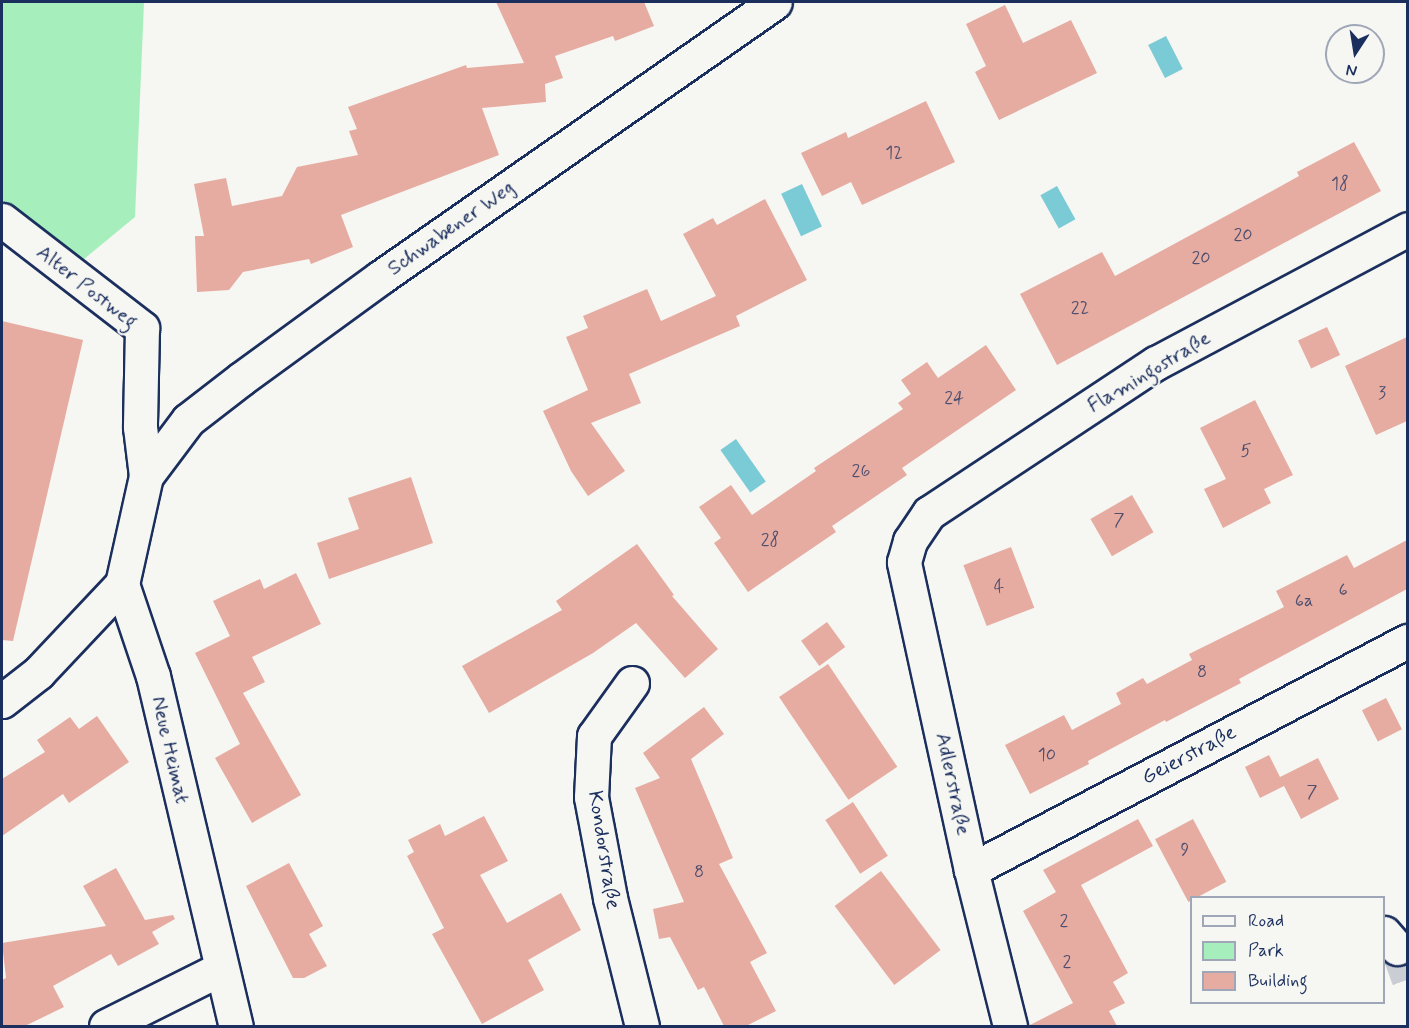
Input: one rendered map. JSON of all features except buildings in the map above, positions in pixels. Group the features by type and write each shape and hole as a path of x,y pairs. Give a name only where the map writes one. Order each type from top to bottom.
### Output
{"street":[{"name":"Schwabener Weg","path":"146,476 188,420 241,379 381,277 775,2"},
{"name":"Alter Postweg","path":"2,220 142,328 140,427 146,476"},
{"name":"Flamingostraße","path":"910,541 929,513 1156,363 1407,229"},
{"path":"2,700 38,673 122,584 146,476"},
{"name":"Adlerstraße","path":"910,541 904,562 971,870 1010,1026"},
{"name":"Neue Heimat","path":"122,584 153,676 220,969 236,1026"},
{"name":"Geierstraße","path":"971,870 1407,641"},
{"name":"Kondorstraße","path":"632,683 594,736 591,797 610,898 642,1026"},
{"path":"106,1026 220,969"}],"green space":[{"path":"2,2 144,2 135,217 78,264 2,208"}],"water":[{"path":"1166,36 1183,69 1165,78 1148,45"},
{"path":"802,184 822,227 801,236 781,194"},
{"path":"1057,186 1075,219 1059,228 1040,195"},
{"path":"736,439 766,482 750,492 720,450"}],"tunnel":[{"path":"1397,948 1408,979"}]}
